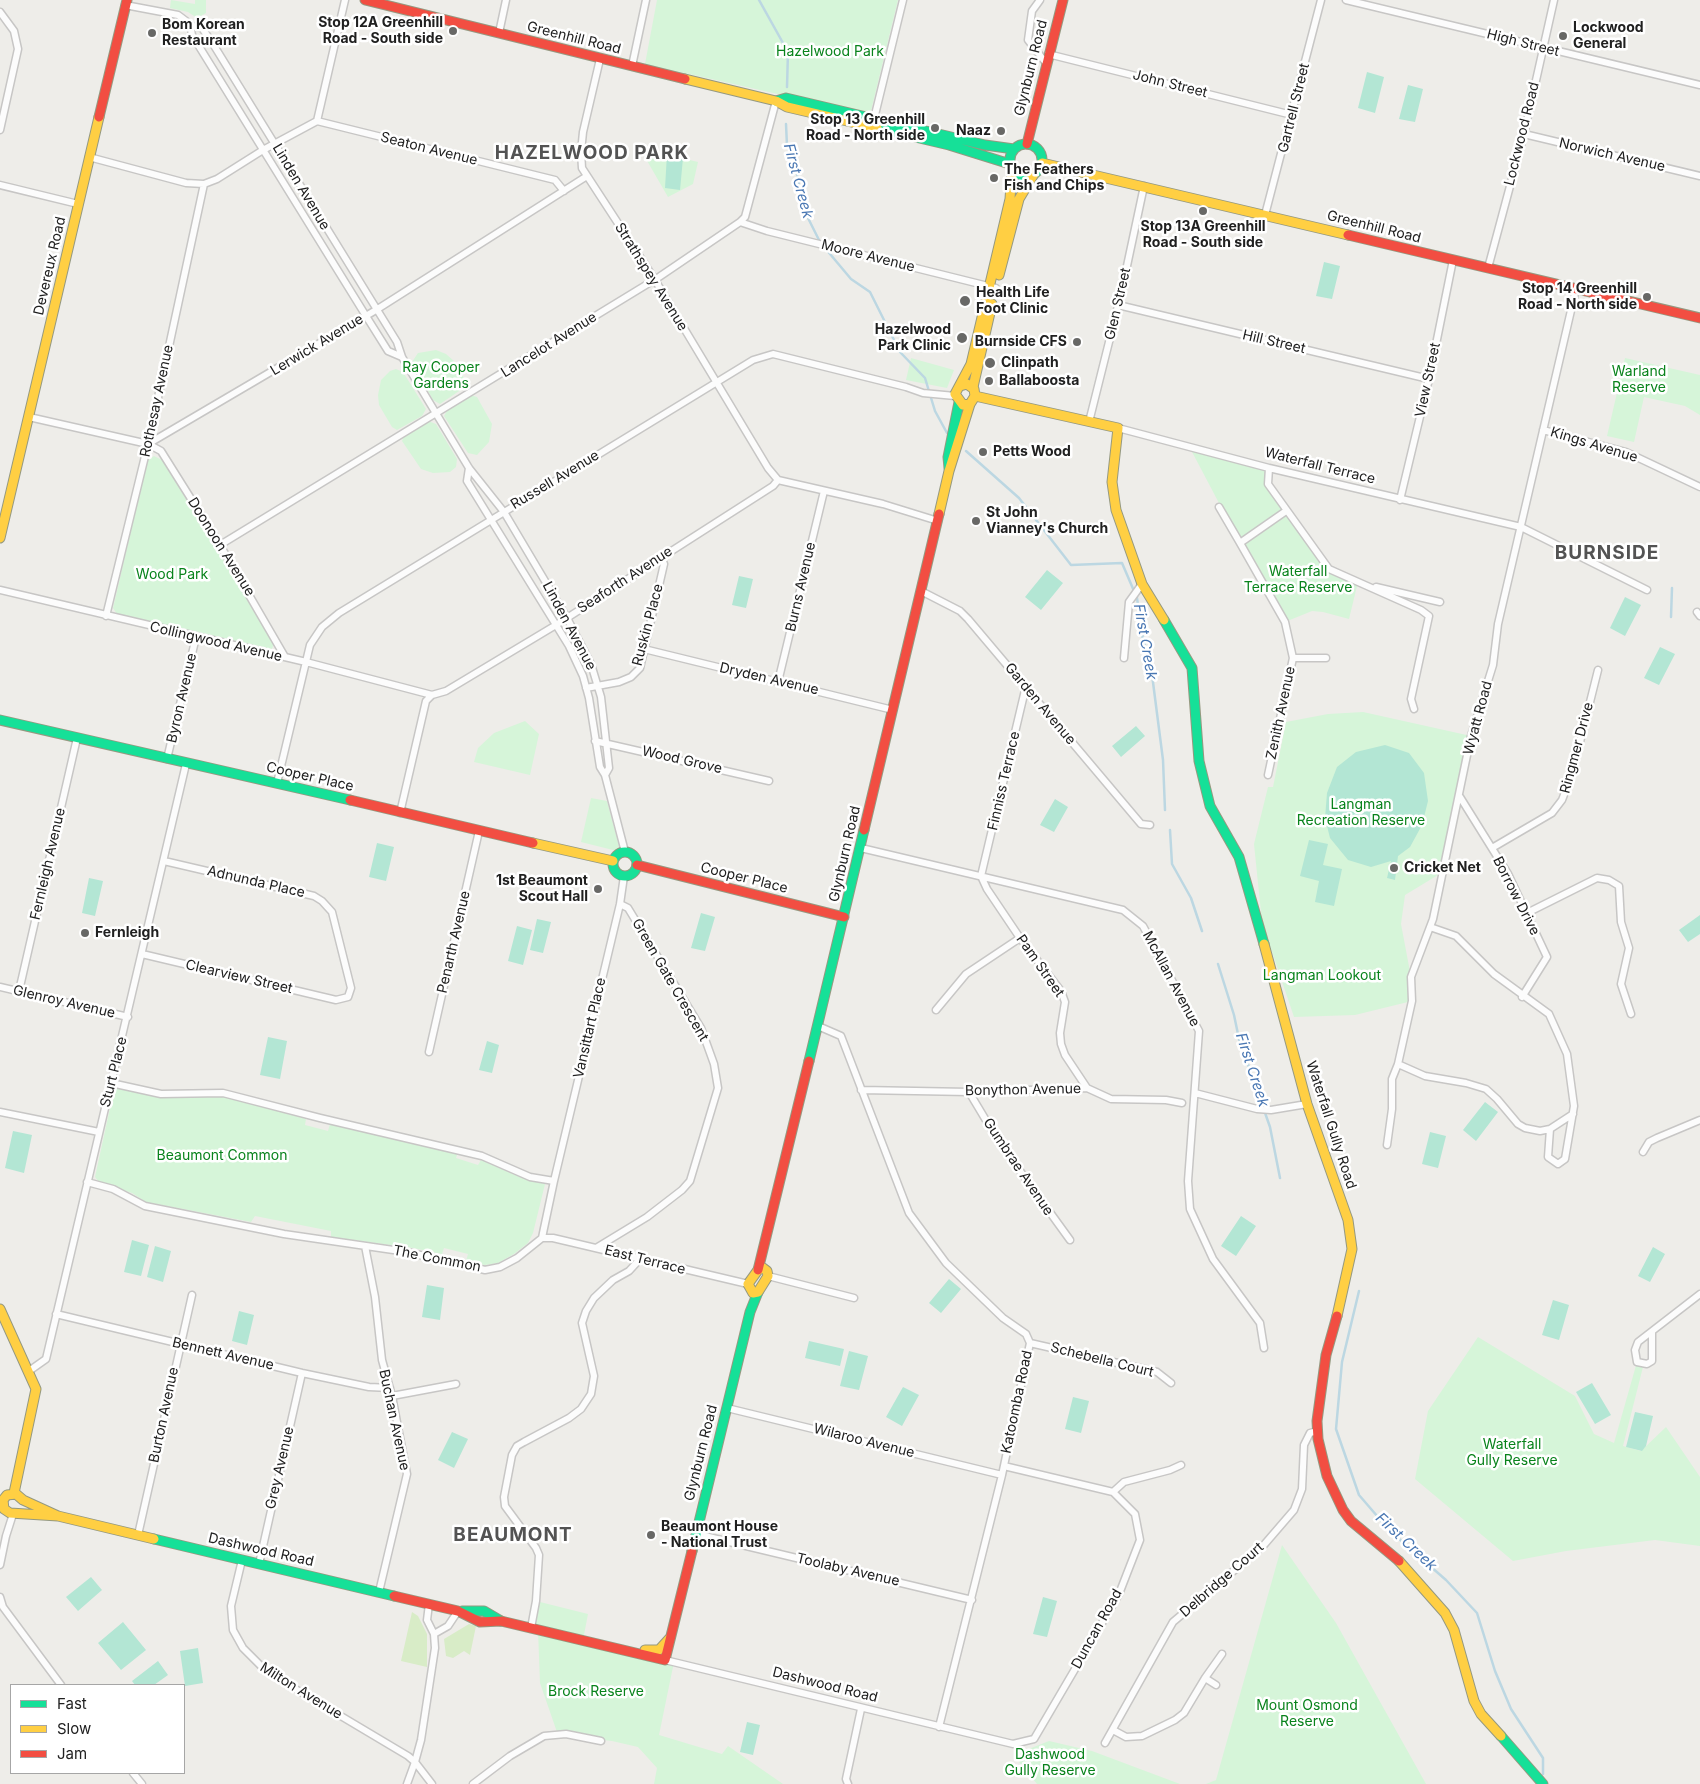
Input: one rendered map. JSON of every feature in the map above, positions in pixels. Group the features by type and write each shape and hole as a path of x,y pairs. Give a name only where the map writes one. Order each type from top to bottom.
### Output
{"street":[{"path":"90,157 186,183 204,184 217,180 262,150 317,121 345,0"},
{"name":"Greenhill Road","path":"365,0 776,101 787,107 1014,149"},
{"path":"498,33 506,0"},
{"path":"632,66 646,0"},
{"path":"873,122 903,0"},
{"path":"1040,0 1032,11 1028,40 1046,63"},
{"name":"Glynburn Road","path":"1027,144 1063,0"},
{"name":"Gartrell Street","path":"1265,215 1321,0"},
{"name":"High Street","path":"1346,0 1700,85"},
{"name":"Lockwood Road","path":"1488,268 1524,134 1554,0"},
{"name":"Linden Avenue","path":"126,2 178,15 186,19 192,26 202,28 399,346 402,357 469,468 504,512 583,647 599,687 609,768 605,775"},
{"name":"Devereux Road","path":"0,538 126,2"},
{"path":"0,12 14,31 18,49 0,130"},
{"name":"Linden Avenue","path":"192,26 192,35 388,352 402,357"},
{"path":"208,60 219,53"},
{"name":"John Street","path":"1048,54 1292,115"},
{"name":"Strathspey Avenue","path":"600,59 581,152 582,168 655,280 715,382 768,468 778,480"},
{"path":"740,222 745,217 776,101"},
{"name":"Seaton Avenue","path":"317,121 555,180 564,191"},
{"name":"Greenhill Road","path":"873,122 974,152 1011,167"},
{"name":"Norwich Avenue","path":"1524,134 1700,176"},
{"path":"1027,144 1037,149 1042,163 1034,174 1025,176 1011,167 1011,154 1014,149 1027,144"},
{"name":"Greenhill Road","path":"1042,163 1700,318"},
{"name":"Glynburn Road","path":"764,1272 766,1244 921,591 950,471 973,396 1010,199 1011,167"},
{"name":"Glynburn Road","path":"950,471 948,457 960,386 971,364 1017,205 1034,174"},
{"name":"Lerwick Avenue","path":"148,444 376,310 587,176"},
{"name":"Rothesay Avenue","path":"106,616 148,444 204,184"},
{"path":"0,186 78,204"},
{"name":"Glen Street","path":"1089,422 1118,305 1144,186"},
{"name":"Moore Avenue","path":"740,222 993,287"},
{"name":"Lancelot Avenue","path":"220,545 655,280 740,222"},
{"name":"View Street","path":"1400,500 1429,380 1453,260"},
{"name":"Wyatt Road","path":"1387,1145 1392,1109 1392,1079 1398,1064 1412,1001 1411,977 1430,927 1471,736 1493,665 1498,624 1576,289"},
{"name":"Hill Street","path":"1118,305 1429,380"},
{"name":"Russell Avenue","path":"277,783 310,645 322,627 339,613 715,382 754,360 773,354 906,387 923,394 957,399"},
{"path":"957,399 973,396 967,384 960,386"},
{"name":"Waterfall Terrace","path":"973,396 1118,428 1269,468 1521,527 1648,590"},
{"path":"29,417 148,444"},
{"name":"Waterfall Gully Road","path":"1118,428 1112,482 1116,510 1140,586 1192,668 1199,761 1210,806 1239,857 1282,1004 1307,1104 1348,1220 1352,1249 1344,1293 1326,1355 1320,1392 1318,1431 1327,1476 1343,1510 1351,1521 1404,1566 1445,1613 1454,1630 1474,1701 1481,1714 1534,1770 1543,1784"},
{"name":"Kings Avenue","path":"1543,430 1626,452 1700,487"},
{"name":"Doonoon Avenue","path":"148,444 160,451 220,545 285,657"},
{"name":"Linden Avenue","path":"469,468 467,481 493,519 569,646 586,688 600,767 605,775 625,852"},
{"path":"1269,468 1268,484 1329,569 1421,610 1429,616 1411,699 1414,709"},
{"path":"778,480 883,504 938,521"},
{"name":"Seaforth Avenue","path":"432,695 446,691 556,625 773,486 778,480"},
{"name":"Burns Avenue","path":"778,682 824,492"},
{"name":"Zenith Avenue","path":"1219,507 1285,622 1293,658 1268,775"},
{"path":"1240,543 1286,511"},
{"name":"Ruskin Place","path":"586,688 599,687 631,677 640,668 664,564 661,557"},
{"path":"1358,582 1440,602"},
{"path":"1124,658 1129,602 1140,586"},
{"name":"Collingwood Avenue","path":"0,590 306,662 432,695"},
{"name":"Garden Avenue","path":"921,591 960,611 1026,686 1141,824 1150,825"},
{"name":"Byron Avenue","path":"167,759 196,637"},
{"name":"Dryden Avenue","path":"644,649 893,710"},
{"path":"1293,658 1326,658"},
{"name":"Ringmer Drive","path":"1492,848 1552,813 1562,800 1572,774 1598,670"},
{"name":"Finniss Terrace","path":"981,876 1026,686"},
{"path":"400,813 426,701 432,695"},
{"name":"Cooper Place","path":"0,720 613,861"},
{"name":"Fernleigh Avenue","path":"19,991 77,738"},
{"name":"Wood Grove","path":"595,740 769,781"},
{"name":"Sturt Place","path":"29,1371 46,1359 186,764"},
{"name":"Borrow Drive","path":"1459,796 1492,848 1527,913 1547,957 1522,996"},
{"name":"Penarth Avenue","path":"429,1052 478,831"},
{"name":"McAllan Avenue","path":"861,848 1123,910 1143,926 1199,1031 1188,1181 1190,1209 1213,1259 1260,1323 1264,1348"},
{"path":"625,852 633,855 637,865 632,873 624,876 615,871 613,861 617,854 625,852"},
{"name":"Adnunda Place","path":"164,861 314,896 322,901 332,912 351,988 348,998 336,1000"},
{"name":"Cooper Place","path":"637,865 844,917"},
{"name":"Vansittart Place","path":"554,1181 620,904 624,876"},
{"name":"Pam Street","path":"981,876 986,889 1020,938 1061,991 1065,1009 1060,1032 1061,1044 1065,1055 1087,1088"},
{"path":"1527,913 1597,878 1609,880 1619,886 1621,922 1629,948 1621,984 1631,1014"},
{"name":"Green Gate Crescent","path":"596,1248 647,1217 682,1190 690,1181 718,1088 714,1064 702,1028 628,908 620,904"},
{"path":"1430,927 1456,936 1494,974 1549,1014 1568,1054 1573,1114 1564,1160 1558,1164 1548,1157 1550,1129"},
{"path":"936,1010 966,974 1020,938"},
{"name":"Clearview Street","path":"142,954 336,1000"},
{"name":"Glenroy Avenue","path":"0,986 128,1017"},
{"name":"Katoomba Road","path":"818,1026 841,1036 909,1213 946,1263 1003,1318 1026,1334 1030,1343 1002,1475 939,1727"},
{"path":"1398,1064 1425,1076 1478,1086 1497,1099 1518,1124 1532,1130 1550,1129 1573,1114"},
{"path":"111,1083 161,1094 223,1093 320,1118 469,1151 530,1177 554,1181 542,1238"},
{"name":"Bonython Avenue","path":"861,1090 969,1092 1087,1088 1111,1099 1166,1100 1182,1103"},
{"name":"Gumbrae Avenue","path":"969,1092 999,1142 1070,1240"},
{"path":"1195,1093 1256,1109 1271,1110 1307,1104"},
{"path":"0,1112 100,1132"},
{"path":"1643,1152 1649,1142 1700,1120"},
{"name":"The Common","path":"87,1182 113,1189 145,1206 284,1234 406,1252 485,1270 500,1267 509,1262 542,1238"},
{"name":"East Terrace","path":"542,1238 553,1238 596,1248 752,1289"},
{"name":"Buchan Avenue","path":"365,1246 375,1297 382,1360 391,1392 407,1474 379,1592"},
{"path":"531,1628 536,1601 539,1555 536,1548 505,1506 504,1497 512,1455 517,1446 569,1418 581,1408 591,1394 594,1376 582,1323 586,1311 594,1298 613,1280 630,1271 640,1259"},
{"path":"752,1289 764,1272"},
{"path":"752,1289 764,1272"},
{"path":"764,1272 854,1298"},
{"name":"Glynburn Road","path":"665,1660 750,1312 752,1289"},
{"path":"1652,1332 1652,1362 1647,1364 1637,1362 1634,1350 1638,1342 1700,1294"},
{"name":"Burton Avenue","path":"138,1535 192,1295"},
{"path":"0,1309 36,1389 14,1493"},
{"name":"Bennett Avenue","path":"56,1314 302,1373 391,1392 456,1384"},
{"name":"Schebella Court","path":"1030,1343 1157,1372 1171,1383"},
{"name":"Grey Avenue","path":"259,1564 302,1373"},
{"name":"Wilaroo Avenue","path":"727,1408 1002,1475"},
{"name":"Delbridge Court","path":"1105,1743 1173,1622 1263,1546 1291,1515 1302,1488 1304,1446 1310,1433 1318,1431"},
{"path":"1004,1466 1113,1492 1124,1482 1170,1470 1181,1465"},
{"name":"Duncan Road","path":"1013,1744 1034,1739 1119,1594 1140,1540 1136,1514 1113,1492"},
{"path":"7,1494 19,1494 23,1500 58,1516 16,1513 4,1510 1,1503 7,1494"},
{"path":"0,1565 6,1536 16,1513 23,1506 23,1500"},
{"name":"Dashwood Road","path":"58,1516 458,1611 480,1622 501,1621 1013,1744"},
{"name":"Toolaby Avenue","path":"696,1534 972,1600"},
{"name":"Milton Avenue","path":"242,1560 231,1606 231,1617 238,1640 248,1654 267,1672 408,1756 432,1784"},
{"path":"0,1597 2,1608 60,1684"},
{"path":"407,1784 415,1762 432,1672 434,1634 427,1620 429,1604"},
{"path":"434,1634 448,1626 458,1611"},
{"name":"Dashwood Road","path":"630,1652 640,1649 655,1652 670,1637"},
{"path":"1113,1730 1126,1737 1142,1736 1175,1720 1184,1713 1204,1678 1222,1654"},
{"path":"1204,1678 1216,1685"},
{"path":"848,1784 846,1779 861,1709"},
{"path":"473,1784 510,1756 544,1736 566,1734 601,1742"},
{"path":"134,1774 142,1784"}],"green space":[{"path":"171,0 195,4 195,0 206,0 206,13 197,18 188,12 170,8"},
{"name":"Hazelwood Park","path":"657,0 898,0 870,115 645,64"},
{"path":"1367,72 1384,77 1375,113 1358,108"},
{"path":"1408,85 1423,89 1415,122 1399,119"},
{"path":"648,150 698,162 693,184 668,197 646,159"},
{"path":"667,154 683,158 680,190 665,188"},
{"path":"1324,262 1340,266 1332,299 1316,296"},
{"name":"Ray Cooper Gardens","path":"436,350 446,354 454,361 468,385 440,404 433,400 412,362 418,353"},
{"path":"911,358 954,370 947,388 906,380"},
{"name":"Warland Reserve","path":"1625,358 1700,375 1700,415 1685,406 1644,397 1634,442 1607,436"},
{"name":"Ray Cooper Gardens","path":"396,369 403,372 426,409 422,416 397,430 392,427 379,405 378,395 381,380 390,371"},
{"name":"Ray Cooper Gardens","path":"470,395 477,397 492,424 489,442 477,455 468,453 444,416 448,409"},
{"name":"Ray Cooper Gardens","path":"428,421 436,424 457,459 456,467 450,472 433,473 421,469 402,441 404,436"},
{"name":"Waterfall Terrace Reserve","path":"1190,448 1269,468 1268,484 1329,569 1358,582 1349,619 1312,611 1285,622 1240,543"},
{"name":"Wood Park","path":"154,456 162,460 274,642 272,649 117,614 113,608 147,461"},
{"path":"1047,570 1063,583 1041,610 1025,597"},
{"path":"739,576 753,579 746,608 732,605"},
{"path":"1625,597 1641,605 1625,636 1610,628"},
{"path":"1660,647 1675,654 1659,685 1644,678"},
{"name":"Langman Recreation Reserve","path":"1363,712 1471,736 1443,872 1405,895 1401,924 1411,977 1412,1001 1355,1015 1294,1017 1262,922 1254,844 1268,787 1273,787 1286,722 1328,714"},
{"path":"525,721 539,734 530,775 474,762 478,748 494,733"},
{"path":"1136,726 1145,736 1121,757 1112,746"},
{"path":"1385,745 1409,753 1424,773 1428,801 1422,825 1410,847 1398,856 1395,880 1387,878 1391,861 1371,867 1348,860 1330,838 1325,818 1327,793 1337,767 1356,752"},
{"path":"591,798 607,801 619,846 617,851 581,842"},
{"path":"1055,799 1068,807 1054,832 1040,825"},
{"path":"1309,840 1328,844 1323,865 1342,869 1334,906 1315,902 1319,881 1300,876"},
{"path":"377,843 394,847 386,881 369,877"},
{"path":"89,878 103,881 95,916 82,913"},
{"path":"701,913 715,917 705,951 691,948"},
{"path":"1700,915 1700,934 1688,942 1679,930"},
{"path":"537,919 551,922 543,953 530,950"},
{"path":"517,926 532,930 523,965 508,961"},
{"path":"268,1037 287,1041 280,1079 260,1075"},
{"path":"487,1041 499,1045 492,1073 479,1070"},
{"name":"Beaumont Common","path":"115,1085 163,1097 215,1096 235,1099 306,1119 305,1125 328,1131 330,1124 358,1129 458,1152 456,1158 478,1165 481,1160 524,1179 545,1184 533,1233 528,1243 514,1254 498,1263 485,1265 470,1263 466,1261 468,1254 444,1248 442,1254 413,1248 331,1237 331,1231 255,1216 251,1222 146,1202 132,1193 99,1182 95,1177"},
{"path":"1485,1102 1498,1112 1476,1141 1463,1130"},
{"path":"13,1131 32,1135 24,1173 5,1168"},
{"path":"1430,1132 1446,1136 1438,1168 1422,1164"},
{"path":"1241,1216 1256,1226 1236,1256 1221,1246"},
{"path":"132,1240 149,1245 141,1276 124,1272"},
{"path":"155,1246 171,1251 163,1282 147,1277"},
{"path":"1653,1247 1665,1254 1650,1282 1638,1276"},
{"path":"949,1279 961,1289 941,1313 929,1303"},
{"path":"427,1285 444,1288 440,1320 422,1317"},
{"path":"1553,1300 1569,1305 1559,1340 1542,1335"},
{"path":"239,1311 254,1315 247,1345 232,1341"},
{"name":"Waterfall Gully Reserve","path":"1478,1337 1575,1396 1594,1434 1614,1443 1637,1362 1644,1363 1623,1446 1641,1451 1666,1427 1700,1477 1700,1546 1655,1540 1566,1551 1513,1561 1415,1479 1428,1411"},
{"path":"809,1341 844,1349 840,1366 805,1358"},
{"path":"849,1351 868,1356 859,1390 840,1386"},
{"path":"1592,1383 1611,1415 1595,1424 1576,1392"},
{"path":"903,1387 919,1395 902,1426 886,1417"},
{"path":"1073,1397 1089,1401 1081,1433 1065,1429"},
{"path":"1635,1412 1653,1416 1646,1446 1642,1451 1626,1447"},
{"path":"452,1432 468,1439 454,1468 438,1460"},
{"name":"Mount Osmond Reserve","path":"1282,1545 1336,1623 1426,1784 1206,1784 1216,1780"},
{"path":"91,1577 102,1590 78,1611 66,1597"},
{"path":"1043,1597 1057,1601 1047,1637 1033,1634"},
{"name":"Brock Reserve","path":"536,1601 588,1614 583,1640 674,1662 659,1735 722,1754 728,1746 783,1784 654,1784 657,1768 638,1747 612,1741 558,1735 540,1683 538,1630 531,1628"},
{"path":"412,1612 418,1616 427,1634 427,1667 401,1661"},
{"path":"123,1622 146,1650 121,1670 98,1643"},
{"path":"469,1624 476,1626 470,1655 464,1651 453,1658 446,1656 444,1639"},
{"path":"198,1648 203,1683 185,1686 180,1651"},
{"path":"158,1661 168,1675 155,1684 134,1684 132,1681"},
{"path":"747,1722 760,1725 753,1755 740,1752"},
{"name":"Dashwood Gully Reserve","path":"1049,1741 1092,1751 1180,1784 1037,1784 1019,1762 1016,1754"}],"waterway":[{"name":"First Creek","path":"759,0 788,52 787,87"},
{"name":"First Creek","path":"786,124 787,146 796,168 803,208 820,242"},
{"name":"First Creek","path":"825,248 851,279 870,292 900,352 925,378 935,411 947,433"},
{"name":"First Creek","path":"966,451 1019,498 1071,565 1122,563 1137,598 1143,640 1150,659 1163,760 1165,810"},
{"path":"1671,617 1672,588"},
{"name":"First Creek","path":"1170,830 1172,864 1191,898 1202,931"},
{"name":"First Creek","path":"1218,964 1234,1015 1239,1039 1270,1127 1280,1178"},
{"name":"First Creek","path":"1359,1291 1342,1362 1336,1429 1359,1495 1390,1531 1446,1580 1477,1613 1495,1671 1511,1709 1543,1758 1543,1774"}],"traffic: fast":[{"path":"776,101 786,98 985,145 1014,149"},
{"path":"877,128 949,145 1010,164"},
{"path":"1026,144 1032,145 1037,149 1041,154 1042,160 1041,166 1037,171 1032,175 1026,176 1020,175 1015,171 1011,166 1010,160 1011,154 1015,149 1020,145 1026,144"},
{"path":"949,468 948,457 959,402"},
{"path":"1164,620 1192,668 1199,761 1210,806 1239,857 1264,944"},
{"path":"0,720 350,800"},
{"path":"809,1061 864,830"},
{"path":"625,852 630,853 636,859 637,864 636,869 630,875 625,876 620,875 614,869 613,864 614,859 620,853 625,852"},
{"path":"692,1551 750,1312 758,1292"},
{"path":"154,1539 394,1596"},
{"path":"462,1611 484,1611 501,1621"},
{"path":"1501,1736 1543,1784"}],"traffic: slow":[{"path":"685,79 776,101 787,107 877,128"},
{"path":"0,538 99,117"},
{"path":"1042,163 1348,235"},
{"path":"960,386 967,384 974,389 975,396 970,404 963,405 955,394 971,364 1010,199 1012,169"},
{"path":"999,275 1019,199 1034,174"},
{"path":"973,387 992,304"},
{"path":"975,396 1118,428 1112,482 1116,510 1142,584 1164,620"},
{"path":"939,514 949,471 970,404"},
{"path":"533,843 613,861"},
{"path":"1264,944 1307,1104 1348,1220 1352,1249 1337,1316"},
{"path":"763,1268 767,1271 768,1276 758,1292 753,1293 748,1284 758,1270 763,1268"},
{"path":"0,1309 36,1389 14,1493"},
{"path":"58,1516 23,1500 16,1494 7,1495 3,1500 4,1509 10,1513 58,1516 154,1539"},
{"path":"1399,1561 1445,1613 1454,1630 1474,1701 1481,1714 1501,1736"},
{"path":"645,1650 659,1650 669,1639"}],"traffic: jam":[{"path":"99,117 127,0"},
{"path":"365,0 685,79"},
{"path":"1027,144 1063,0"},
{"path":"1348,235 1700,318"},
{"path":"864,830 939,514"},
{"path":"350,800 533,843"},
{"path":"637,865 844,917"},
{"path":"758,1270 809,1061"},
{"path":"1337,1316 1326,1355 1317,1421 1318,1439 1327,1476 1343,1510 1351,1521 1399,1561"},
{"path":"394,1596 458,1611 480,1622 501,1621 665,1660 692,1551"}],"place":[{"name":"Stop 12A Greenhill Road - South side","path":"453,31"},
{"name":"Bom Korean Restaurant","path":"152,33"},
{"name":"Lockwood General","path":"1563,36"},
{"name":"Stop 13 Greenhill Road - North side","path":"935,128"},
{"name":"Naaz","path":"1001,131"},
{"name":"The Feathers Fish and Chips","path":"994,178"},
{"name":"Stop 13A Greenhill Road - South side","path":"1203,211"},
{"name":"Stop 14 Greenhill Road - North side","path":"1647,297"},
{"name":"Health Life Foot Clinic","path":"965,301"},
{"name":"Hazelwood Park Clinic","path":"962,338"},
{"name":"Burnside CFS","path":"1077,342"},
{"name":"Clinpath","path":"990,363"},
{"name":"Ballaboosta","path":"989,381"},
{"name":"Petts Wood","path":"983,452"},
{"name":"St John Vianney's Church","path":"976,521"},
{"name":"Cricket Net","path":"1394,868"},
{"name":"1st Beaumont Scout Hall","path":"598,889"},
{"name":"Fernleigh","path":"85,933"},
{"name":"Beaumont House - National Trust","path":"651,1535"}],"district":[{"name":"HAZELWOOD PARK","path":"592,153"},
{"name":"BURNSIDE","path":"1607,553"},
{"name":"BEAUMONT","path":"513,1535"}],"park label":[{"name":"Langman Lookout","path":"1322,976"}]}
